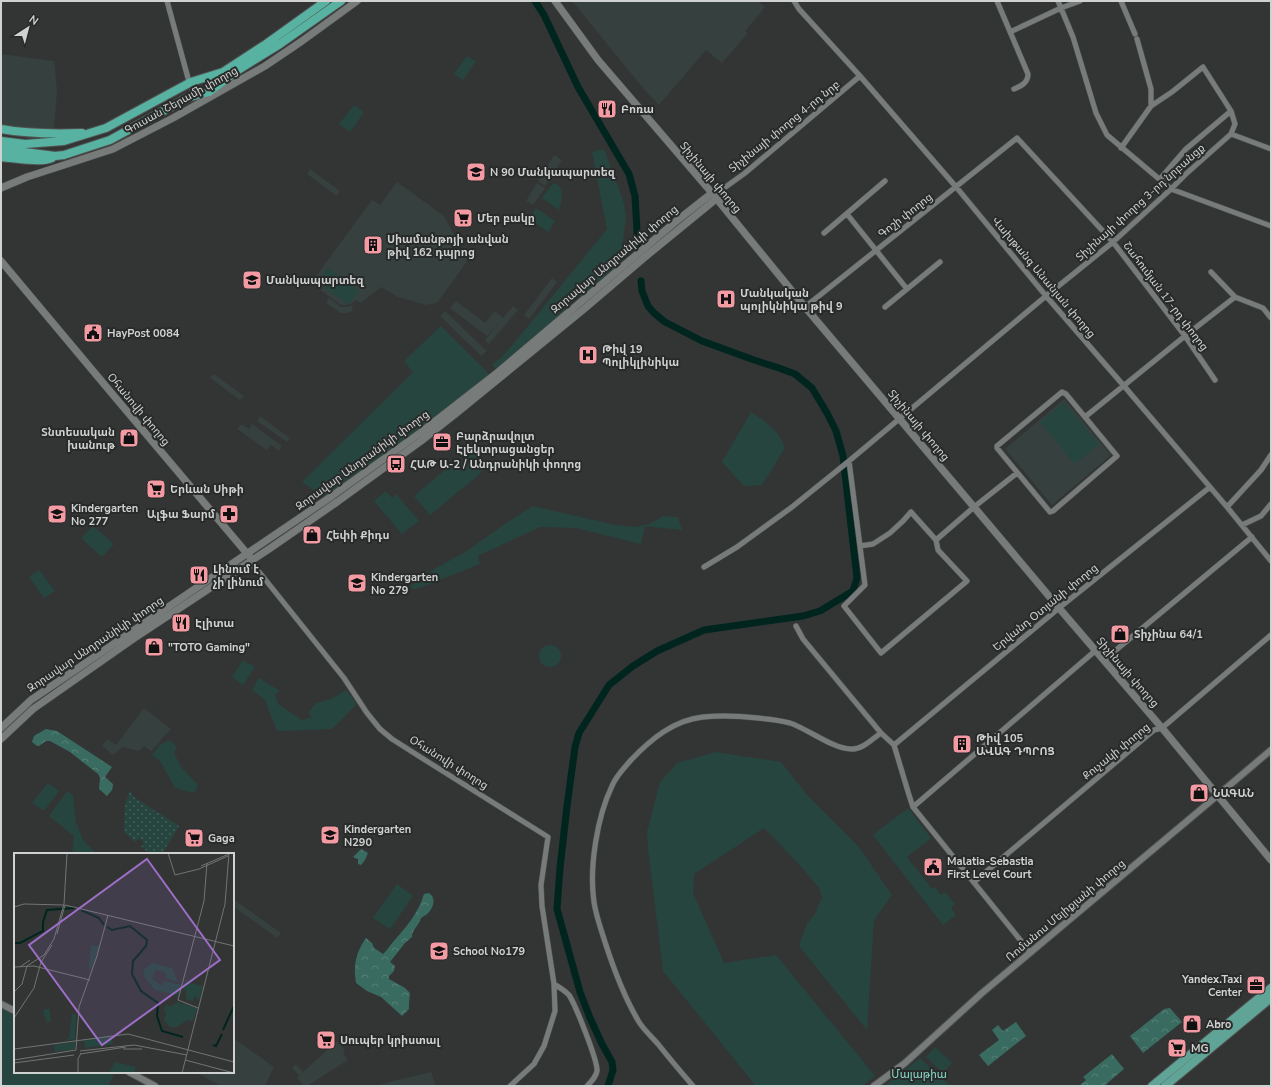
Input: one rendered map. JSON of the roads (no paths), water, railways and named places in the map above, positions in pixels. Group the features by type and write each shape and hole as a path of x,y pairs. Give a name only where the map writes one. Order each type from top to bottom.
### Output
{"highway":[{"path":"1,141 25,144 64,141 106,128 191,82 223,72 266,44 326,1"},
{"path":"197,102 238,70 280,44 341,1"},
{"path":"1,149 55,156 64,155 110,140 187,98 208,92 223,72"},
{"path":"1,130 56,134 95,132"},
{"path":"1,156 48,160 55,156"}],"main road":[{"name":"Գուսան Շերամի փողոց","path":"1,188 27,177 113,149 173,118 197,102 229,87 270,62 357,1"},
{"name":"Տիչինայի փողոց","path":"555,1 598,60 714,196 805,307 1059,608 1162,728 1271,860"},
{"name":"Զորավար Անդրանիկի փողոց","path":"1,739 35,708 335,499 381,465 420,433 499,375 674,223 714,196"},
{"name":"Օհանովի փողոց","path":"1,260 249,558"},
{"name":"Օհանովի փողոց","path":"1,265 106,394 249,558"},
{"name":"Զորավար Անդրանիկի փողոց","path":"1,728 31,700 127,634 249,558"},
{"path":"1152,1086 1271,988"},
{"path":"1165,1086 1271,998"}],"street":[{"path":"167,1 188,78"},
{"name":"Վախթանգ Անանյան փողոց","path":"794,1 799,9 860,76 1046,296 1227,506 1271,561"},
{"path":"997,1 1027,71 1028,77 1022,85 1014,89"},
{"path":"1058,1 1073,37 1096,113 1107,135 1171,189 1271,226"},
{"path":"1010,32 1061,8 1080,1"},
{"path":"1121,1 1136,36 1151,89 1151,106"},
{"path":"1121,148 1151,106 1172,92 1203,67 1231,111 1235,124 1231,134 1271,149"},
{"name":"Տիչինայի փողոց 4-րդ նրբ","path":"720,191 745,173 860,76"},
{"path":"1160,179 1186,149 1231,111"},
{"name":"Տիչինայի փողոց 3-րդ նրբանցք","path":"704,567 737,547 792,508 836,472 899,418 1113,242 1231,134"},
{"name":"Գոշի փողոց","path":"805,307 1017,138"},
{"name":"Շահումյան 17-րդ փողոց","path":"1017,138 1113,242 1185,336 1215,380"},
{"path":"824,233 885,181"},
{"name":"Զորավար Անդրանիկի փողոց","path":"714,196 720,191"},
{"path":"847,214 907,289"},
{"path":"885,307 940,262"},
{"path":"1211,272 1235,297 1263,308 1271,318"},
{"path":"1085,417 1235,297"},
{"path":"1062,392 1066,394 1085,417 1117,456 1050,512 997,449 997,446 1062,392"},
{"path":"1227,506 1262,470 1271,454"},
{"path":"849,461 865,585 844,606 881,653 967,581 938,550 936,540 911,512 890,533 873,544 860,546"},
{"path":"936,540 974,507 1017,473"},
{"name":"Երվանդ Օտյանի փողոց","path":"894,744 1059,608 1210,487"},
{"path":"1242,525 1261,516 1271,504"},
{"path":"1104,660 1252,537"},
{"name":"Օհանովի փողոց","path":"249,558 344,678 367,713 380,729 392,739 426,761 548,837 541,885 542,906 554,984 555,1011 544,1046 534,1064 510,1086"},
{"path":"796,626 803,639 881,733 894,744 913,806 1030,952"},
{"name":"Քուչակի փողոց","path":"974,882 1154,730 1162,728 1271,635"},
{"path":"913,806 1096,651"},
{"path":"692,1086 641,1024 633,1010 616,974 594,902 592,876 595,849 605,801 612,784 621,771 653,739 667,729 683,721 702,717 724,715 772,719 788,722 842,748 852,750 861,747 881,733"},
{"name":"Ռոմանոս Մելիքյանի փողոց","path":"874,1086 904,1063 1030,952 1271,750"},
{"path":"554,984 568,995 576,1007 591,1049 597,1071 595,1078 588,1086"},
{"path":"1,1004 14,1010"},
{"path":"131,1073 155,1086"}],"waterway":[{"path":"535,1 544,15 578,87 629,174 635,196 638,248"},
{"path":"608,1086 613,1070 612,1062 590,1018 580,992 557,909 567,806 575,747 579,733 609,685 633,666 657,651 704,630 803,616 820,611 853,591 857,578 843,456 836,431 812,388 795,374 702,341 665,322 648,306 642,291 641,281"}],"tunnel":[{"path":"189,81 194,98"}],"place":[{"name":"Բոռա","path":"607,109"},
{"name":"N 90 Մանկապարտեզ","path":"476,172"},
{"name":"Մեր բակը","path":"463,218"},
{"name":"Սիամանթոյի անվան թիվ 162 դպրոց","path":"373,245"},
{"name":"Մանկապարտեզ","path":"252,280"},
{"name":"Մանկական պոլիկնիկա թիվ 9","path":"726,299"},
{"name":"HayPost 0084","path":"93,333"},
{"name":"Թիվ 19 Պոլիկլինիկա","path":"588,355"},
{"name":"Տնտեսական խանութ","path":"129,438"},
{"name":"Բարձրավոլտ Էլեկտրացանցեր","path":"442,442"},
{"name":"ՀԱԹ Ա-2 / Անդրանիկի փողոց","path":"396,464"},
{"name":"Երևան Սիթի","path":"156,489"},
{"name":"Kindergarten No 277","path":"57,514"},
{"name":"Ալֆա Ֆարմ","path":"229,514"},
{"name":"Հեփի Քիդս","path":"312,535"},
{"name":"Լինում է չի լինում","path":"199,575"},
{"name":"Kindergarten No 279","path":"357,583"},
{"name":"Էլիտա","path":"181,623"},
{"name":"Տիչինա 64/1","path":"1120,634"},
{"name":"\"TOTO Gaming\"","path":"154,647"},
{"name":"Թիվ 105 ԱՎԱԳ ԴՊՐՈՑ","path":"962,744"},
{"name":"ՆԱԳԱՆ","path":"1199,793"},
{"name":"Kindergarten N290","path":"330,835"},
{"name":"Gaga","path":"194,838"},
{"name":"Malatia-Sebastia First Level Court","path":"933,867"},
{"name":"School No179","path":"439,951"},
{"name":"Yandex.Taxi Center","path":"1256,985"},
{"name":"Abro","path":"1192,1024"},
{"name":"Սուպեր կրիստալ","path":"326,1040"},
{"name":"MG","path":"1177,1048"}],"park label":[{"name":"Մալաթիա","path":"919,1074"}]}
